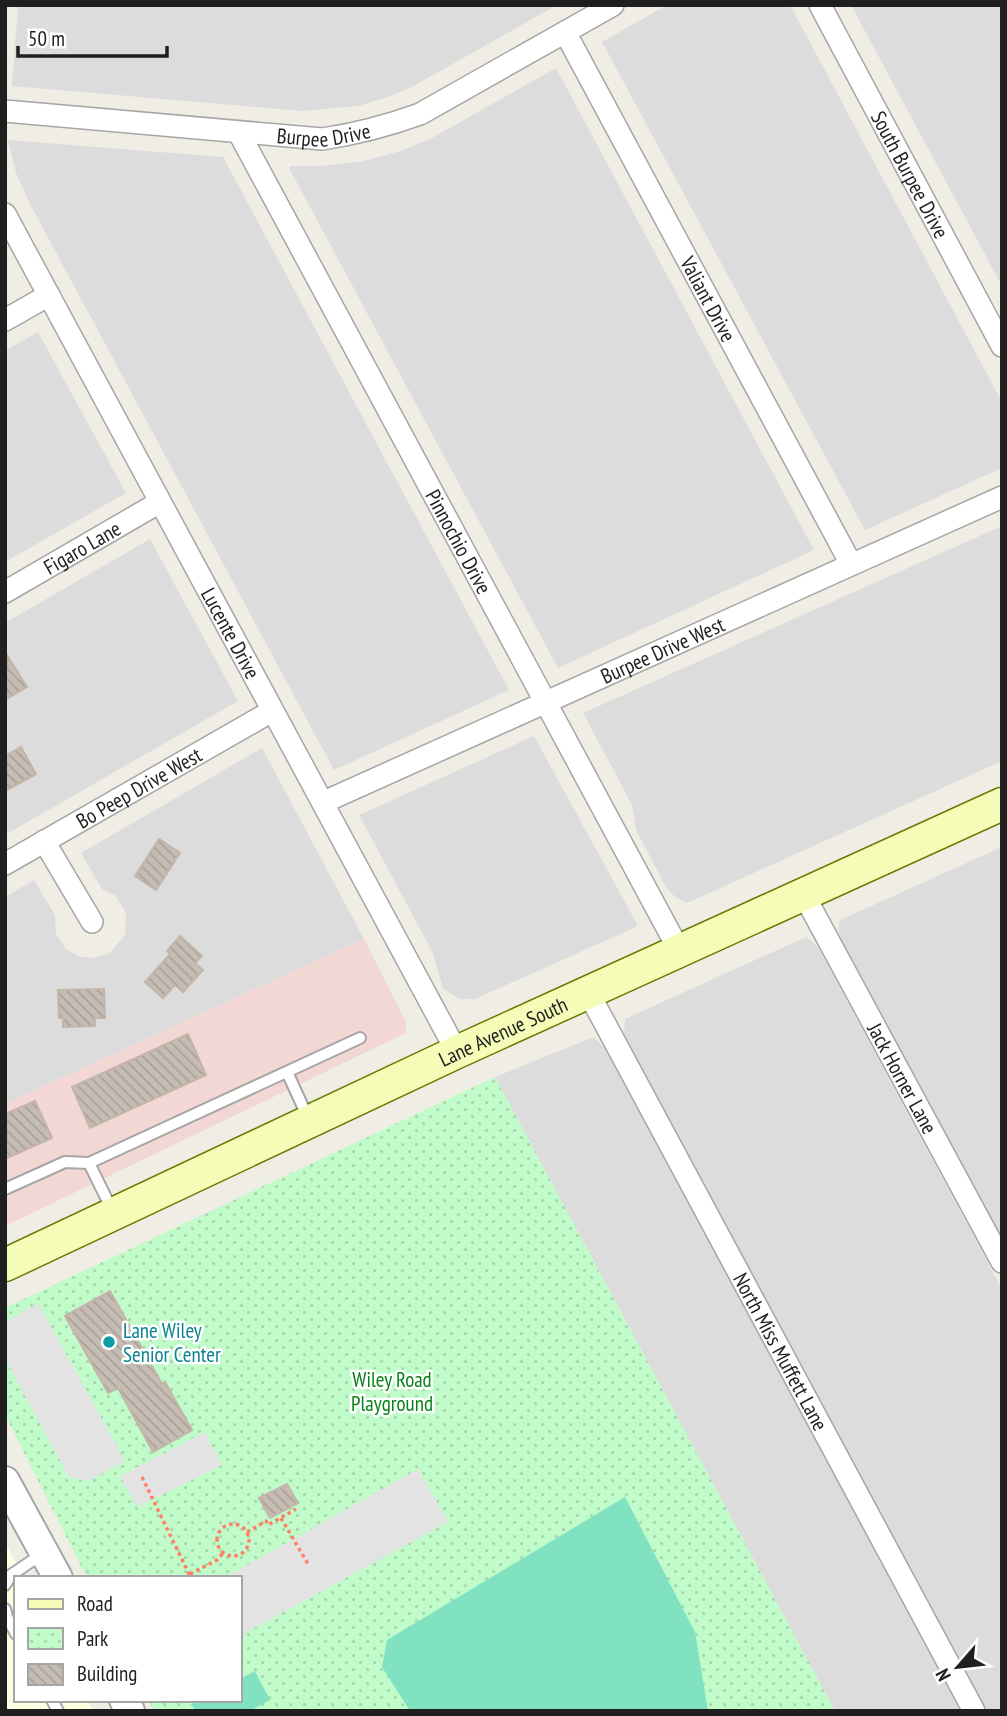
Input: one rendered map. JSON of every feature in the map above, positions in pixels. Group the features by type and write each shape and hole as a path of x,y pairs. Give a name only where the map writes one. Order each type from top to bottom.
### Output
{"main road":[{"name":"Lane Avenue South","path":"5,1265 457,1052 1002,804"}],"street":[{"name":"Burpee Drive","path":"5,111 322,139 387,126 420,114 613,5"},
{"name":"South Burpee Drive","path":"820,5 1002,346"},
{"name":"Valiant Drive","path":"565,32 851,564"},
{"name":"Pinnochio Drive","path":"239,133 679,950"},
{"name":"Lucente Drive","path":"5,214 457,1052"},
{"path":"5,320 49,295"},
{"name":"Burpee Drive West","path":"324,802 1002,497"},
{"name":"Figaro Lane","path":"5,592 160,502"},
{"name":"Bo Peep Drive West","path":"5,864 272,711"},
{"path":"44,841 92,922"},
{"name":"Jack Horner Lane","path":"804,895 1002,1262"},
{"name":"North Miss Muffett Lane","path":"588,992 974,1711"},
{"path":"5,1480 57,1576"}],"lane":[{"path":"5,1189 65,1162 89,1163 360,1038"},
{"path":"287,1072 309,1121"},
{"path":"89,1163 114,1214"},
{"path":"5,1585 11,1575 44,1553"},
{"path":"5,1609 6,1617 14,1631"}],"path":[{"path":"142,1477 190,1576 217,1560 223,1553"},
{"path":"247,1532 266,1521 268,1525 296,1509"},
{"path":"281,1518 308,1564"},
{"path":"239,1525 247,1532 249,1542 244,1552 234,1556 223,1553 216,1539 224,1526 239,1525"}],"shaded area":[{"path":"18,5 557,5 412,87 358,106 302,111 12,86"},
{"path":"667,5 790,5 1002,402 1002,468 865,530 602,42"},
{"path":"851,5 1002,5 1002,286"},
{"path":"556,68 814,550 558,668 289,168 364,161 401,151 432,138"},
{"path":"8,140 223,157 509,690 334,770 30,204 16,173"},
{"path":"38,332 126,493 5,562 5,351"},
{"path":"1002,526 1002,761 687,903 675,897 666,887 636,830 632,805 583,713"},
{"path":"150,539 238,701 5,835 5,623"},
{"path":"534,736 637,924 636,927 475,999 460,999 443,989 433,953 359,815"},
{"path":"262,748 364,939 5,1104 5,897 34,880 55,915 56,934 66,949 78,956 91,958 109,954 125,935 126,913 116,896 102,889 81,853"},
{"path":"1002,847 1002,1239 841,940 838,928 840,920"},
{"path":"806,937 818,947 1002,1289 1002,1711 987,1711 624,1035 625,1019"},
{"path":"364,939 406,1022 406,1033 5,1226 5,1104"},
{"path":"594,1037 606,1050 961,1711 835,1711 495,1077"},
{"path":"38,1303 125,1461 89,1481 69,1477 5,1359 5,1322"},
{"path":"205,1432 222,1465 137,1507 120,1476"},
{"path":"418,1469 448,1522 242,1635 242,1576 228,1576"},
{"path":"5,1542 23,1576 14,1576 14,1702 89,1702 93,1711 5,1711"}],"green space":[{"name":"Wiley Road Playground","path":"495,1077 835,1711 154,1711 150,1702 242,1702 242,1576 86,1576 5,1415 5,1308"},
{"path":"625,1497 695,1632 708,1711 410,1711 382,1667 387,1640"},
{"path":"255,1671 270,1700 250,1711 195,1711 192,1705 197,1702 242,1702 242,1678"}],"building":[{"path":"5,652 27,687 5,700"},
{"path":"21,747 36,774 5,791 5,756"},
{"path":"159,839 180,853 156,890 135,876"},
{"path":"180,936 202,956 195,963 203,970 183,992 175,985 163,998 145,982 170,954 167,951"},
{"path":"104,989 105,1018 95,1018 95,1026 63,1027 63,1018 59,1018 58,990"},
{"path":"188,1034 206,1075 90,1128 72,1087"},
{"path":"35,1101 52,1138 5,1159 5,1114"},
{"path":"110,1291 162,1384 165,1382 192,1430 153,1452 118,1388 108,1393 65,1316"},
{"path":"287,1484 298,1503 270,1518 259,1498"}],"place":[{"name":"Lane Wiley Senior Center","path":"109,1342"}]}
